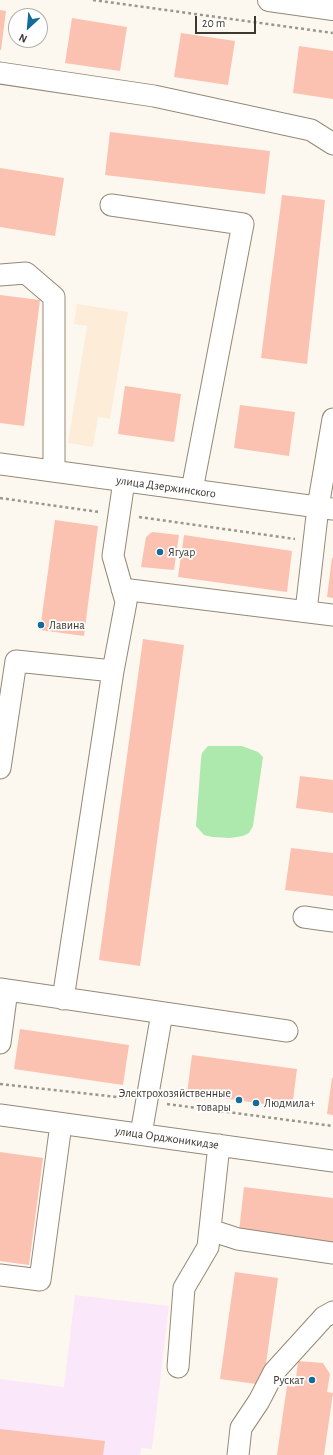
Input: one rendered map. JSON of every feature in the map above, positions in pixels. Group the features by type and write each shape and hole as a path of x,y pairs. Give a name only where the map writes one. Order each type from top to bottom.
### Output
{"main road":[{"path":"269,0 333,9"}],"street":[{"path":"0,73 154,96 311,130 333,144"},
{"path":"111,205 243,224 192,490"},
{"path":"0,275 26,274 54,297 54,472"},
{"path":"306,612 313,541 326,508 333,419"},
{"name":"улица Дзержинского","path":"0,464 326,508"},
{"path":"63,999 113,671 126,602 113,556 124,481"},
{"path":"122,589 333,615"},
{"path":"0,768 16,661 113,671"},
{"path":"304,917 333,921"},
{"path":"0,1043 4,990 287,1031"},
{"path":"141,1134 162,1013"},
{"name":"улица Орджоникидзе","path":"0,1115 333,1160"},
{"path":"0,1275 40,1280 61,1124"},
{"path":"178,1367 184,1288 208,1247 219,1145"},
{"path":"210,1230 238,1239 333,1253"},
{"path":"238,1455 241,1428 259,1401 274,1372 324,1317 333,1312"}],"path":[{"path":"93,0 333,33"},
{"path":"0,498 313,541"}],"shaded area":[{"path":"77,304 128,312 110,419 98,417 93,447 68,443 87,326 74,324"},
{"path":"75,1295 169,1306 152,1449 141,1448 140,1455 0,1455 0,1379 64,1387"}],"green space":[{"path":"208,746 242,746 258,752 263,757 253,826 249,833 243,836 230,838 212,837 204,835 196,826 201,759 202,753"}],"building":[{"path":"0,10 6,11 1,50 0,50"},
{"path":"72,18 127,27 120,71 65,63"},
{"path":"181,33 235,41 228,85 174,77"},
{"path":"299,46 333,51 333,99 293,93"},
{"path":"110,132 270,151 265,194 105,175"},
{"path":"0,168 64,178 55,236 0,227"},
{"path":"282,195 325,200 307,364 261,358"},
{"path":"0,295 40,300 24,426 0,423"},
{"path":"125,386 181,394 174,442 118,434"},
{"path":"240,405 295,412 289,456 234,448"},
{"path":"55,520 98,526 84,636 40,630"},
{"name":"Ягуар","path":"152,532 179,535 174,570 141,567 146,537"},
{"path":"184,535 292,551 287,592 178,577"},
{"path":"333,558 333,598 327,597"},
{"path":"143,639 184,645 140,966 99,960"},
{"path":"300,776 333,780 333,813 296,808"},
{"path":"291,848 333,853 333,896 285,890"},
{"path":"20,1029 129,1045 123,1085 14,1069"},
{"path":"192,1055 297,1069 292,1108 187,1093"},
{"path":"333,1078 333,1115 327,1114"},
{"path":"0,1152 43,1158 29,1265 0,1261"},
{"path":"244,1187 333,1198 333,1243 239,1231"},
{"path":"235,1272 278,1278 263,1385 220,1379"},
{"path":"298,1361 323,1363 330,1374 327,1392 333,1393 324,1455 277,1455 287,1386 295,1387"},
{"path":"0,1429 105,1441 103,1455 0,1455"}],"place":[{"name":"Ягуар","path":"160,552"},
{"name":"Лавина","path":"41,625"},
{"name":"Электрохозяйственные товары","path":"239,1100"},
{"name":"Людмила+","path":"256,1103"},
{"name":"Рускат","path":"312,1380"}]}
